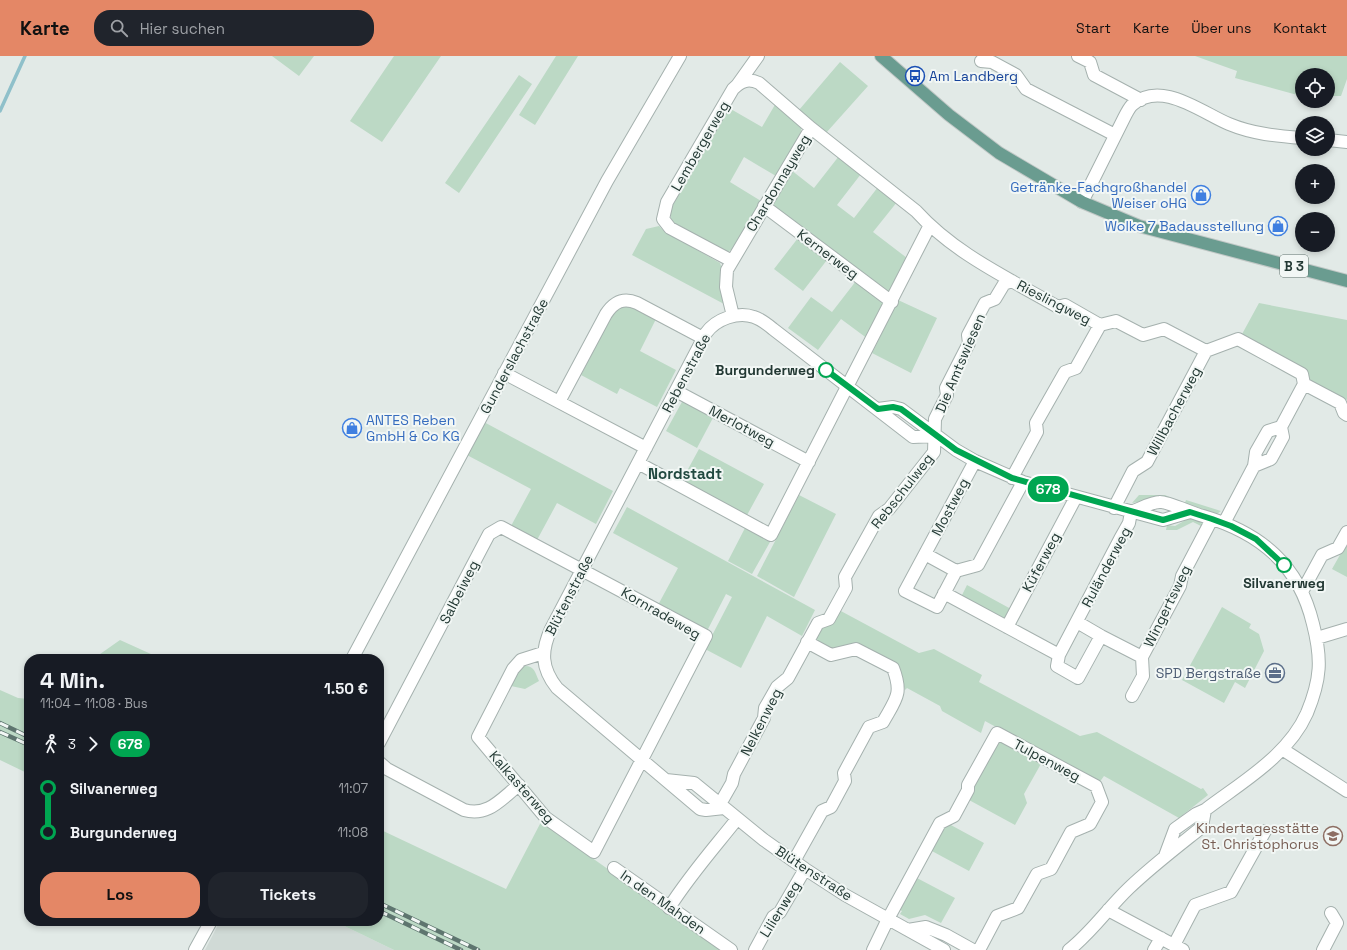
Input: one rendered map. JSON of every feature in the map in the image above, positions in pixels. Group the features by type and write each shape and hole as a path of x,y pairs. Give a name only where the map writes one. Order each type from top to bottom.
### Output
{"main road":[{"name":"B 3","path":"881,56 949,115 999,153 1082,202 1139,226 1347,281"}],"street":[{"name":"Gunderslachstraße","path":"355,654 607,181 680,56"},
{"path":"738,84 758,56"},
{"path":"1078,56 1090,62 1094,75 1141,100"},
{"path":"981,61 992,62 1016,75 1026,89 1115,135"},
{"path":"738,84 752,80 759,83 811,128"},
{"name":"Lembergerweg","path":"732,261 670,228 663,219 663,213 671,195 733,89 738,84"},
{"path":"1082,202 1115,135 1132,105 1141,100 1163,96 1181,101 1230,124 1263,134 1295,137"},
{"name":"Chardonnayweg","path":"733,316 726,279 727,270 811,128 916,211 930,225"},
{"path":"1335,141 1347,142"},
{"name":"Kernerweg","path":"764,206 892,302"},
{"path":"638,463 771,535 892,302 930,225"},
{"name":"Rieslingweg","path":"930,225 966,254 1058,307 1065,305 1100,325 1116,321 1142,335 1164,329 1206,350"},
{"name":"Die Amtswiesen","path":"934,436 935,419 947,395 946,388 969,343 968,335 986,303 995,299 1004,284 1012,281"},
{"path":"559,402 606,314 610,308 621,300 637,303 703,338"},
{"name":"Rebenstraße","path":"638,463 703,338 710,328 718,321 733,316 745,315 763,321 878,409 893,407 901,409 934,436 975,461 1012,478 1114,508 1163,520 1190,512"},
{"path":"1012,478 1036,432 1036,423 1065,372 1076,368 1100,325"},
{"path":"1206,350 1238,339 1302,374 1304,384 1280,427 1283,437 1271,458 1254,466"},
{"name":"Willbacherweg","path":"1114,508 1133,471 1147,462 1206,350"},
{"path":"504,373 646,448"},
{"path":"1304,384 1340,403 1344,413 1347,415"},
{"name":"Merlotweg","path":"676,391 809,462"},
{"name":"Wingertsweg","path":"1132,696 1143,676 1142,657 1180,586 1182,576 1254,466 1256,452 1268,431 1280,427"},
{"name":"Rebschulweg","path":"818,623 829,619 846,588 845,578 879,516 889,510 934,452 934,436"},
{"name":"Mostweg","path":"944,593 937,607 905,591 975,461"},
{"name":"Blütenstraße","path":"638,463 551,628 545,643 544,653 546,671 557,688 666,780 694,783 737,819 805,869 845,895 944,950"},
{"path":"925,554 956,571 978,565 1024,482"},
{"name":"Küferweg","path":"1007,626 1076,497"},
{"path":"1069,950 1083,939 1128,889 1165,856 1175,829 1196,814 1205,810 1273,758 1282,749 1298,731 1307,712 1316,686 1320,668 1317,638 1303,590 1291,573 1267,547 1256,539 1218,521 1161,501 1131,512"},
{"name":"Ruländerweg","path":"1060,655 1129,523 1131,512"},
{"name":"Salbeiweg","path":"384,734 489,534 501,527 582,570"},
{"path":"1303,590 1322,555 1338,548 1347,532"},
{"name":"Kornradeweg","path":"582,570 706,636 641,758"},
{"path":"956,571 944,593 1060,655 1057,666 1078,678 1101,636"},
{"name":"Ruländerweg","path":"1077,622 1142,657"},
{"name":"Nelkenweg","path":"722,806 734,774 764,718 766,708 777,687 788,678 818,623"},
{"path":"1317,638 1347,629"},
{"path":"794,861 822,811 831,807 845,781 844,773 869,728 883,722 899,692 898,680 893,668 856,649 831,655 807,642"},
{"name":"Kalkasterweg","path":"544,653 521,660 513,669 478,737 546,818 594,852 641,758"},
{"name":"Tulpenweg","path":"888,919 940,823 954,816 968,790 968,786 997,733 1096,786 1102,802 1090,824 1071,832 1051,869 1037,874 1018,908 997,916 973,949"},
{"path":"1282,749 1347,791"},
{"path":"384,766 464,810 475,813 487,810 518,785"},
{"path":"669,908 688,879 697,870 737,819"},
{"path":"1108,910 1178,948 1195,905 1231,892 1265,831"},
{"name":"In den Mahden","path":"614,868 731,950"},
{"name":"Lilienweg","path":"755,950 773,917 780,912 805,869"},
{"path":"1323,950 1337,923 1331,913"},
{"path":"873,950 888,919"},
{"path":"195,950 208,926"},
{"path":"908,930 926,927 946,935 973,949"},
{"path":"1154,950 1160,938"},
{"path":"955,950 973,949"}],"shaded area":[{"path":"217,926 344,926 394,950 205,950"}],"green space":[{"path":"272,56 314,56 299,76"},
{"path":"394,56 441,56 382,142 350,121"},
{"path":"556,56 578,56 535,125 519,115"},
{"path":"1195,56 1347,56 1347,79 1341,96 1335,96 1335,68 1295,68 1295,94 1235,78 1237,71"},
{"path":"840,62 868,86 826,133 799,110"},
{"path":"519,75 532,84 459,193 445,183"},
{"path":"776,103 801,127 801,133 776,176 744,157 730,182 761,201 733,249 727,252 679,227 671,220 671,208 729,108 762,127"},
{"path":"839,156 861,174 837,205 854,218 878,187 897,202 873,232 907,258 891,291 887,292 773,207 772,202 791,170 814,188"},
{"path":"659,226 664,231 720,263 722,269 721,287 724,304 632,255 646,229"},
{"path":"798,238 827,260 803,291 774,269"},
{"path":"856,281 883,302 884,306 868,339 841,319 818,350 788,328 811,297 832,312"},
{"path":"898,300 937,318 911,373 872,353"},
{"path":"1259,303 1347,320 1347,400 1310,381 1241,336"},
{"path":"625,306 635,308 656,319 640,351 676,370 657,407 620,388 617,394 581,375 612,315 621,307"},
{"path":"683,400 714,416 697,448 666,431"},
{"path":"482,421 613,491 596,524 557,503 537,540 511,526 531,489 465,454"},
{"path":"699,449 764,484 746,517 681,482"},
{"path":"799,495 836,514 794,597 757,576"},
{"path":"1139,495 1165,495 1176,500 1155,499 1132,503"},
{"path":"1186,500 1221,511 1217,514 1185,503"},
{"path":"627,507 815,610 802,636 767,616 741,668 705,649 732,597 726,594 707,631 658,605 678,568 613,533"},
{"path":"1193,516 1206,521 1203,527 1193,522 1177,530 1166,530 1167,525 1175,526"},
{"path":"745,528 770,542 752,574 728,561"},
{"path":"1345,546 1347,547 1347,577 1332,569"},
{"path":"967,585 1011,609 1009,617 999,620 960,599"},
{"path":"1222,607 1251,624 1249,628 1259,634 1264,651 1245,688 1235,682 1224,703 1182,680"},
{"path":"839,610 919,653 934,649 982,675 979,682 1080,736 1097,732 1201,789 1203,788 1208,795 1179,818 1104,776 1099,783 985,721 981,733 942,711 940,706 907,688 905,690 898,666 856,643 833,650 817,642 816,634"},
{"path":"120,640 151,654 100,654"},
{"path":"525,666 533,669 539,681 525,689 511,686 520,669"},
{"path":"0,690 18,698 24,699 24,772 0,760"},
{"path":"1001,741 1042,762 1024,794 1027,803 1015,825 969,800 972,788"},
{"path":"541,822 723,950 394,950 344,926 384,926 384,831 506,889"},
{"path":"949,824 984,843 969,871 930,850 943,826"},
{"path":"915,877 955,898 941,923 925,915 909,919 900,914 902,911 898,909"}],"waterway":[{"path":"0,111 25,56"}],"railway":[{"path":"0,723 24,735"},
{"path":"0,732 24,743"},
{"path":"384,905 478,950"},
{"path":"384,913 461,950"}],"bus line":[{"name":"678","path":"826,370 878,409 893,407 901,409 934,436 956,450 975,461 1012,478 1163,520 1190,512 1212,519 1231,526 1256,539 1267,547 1284,565"}],"place":[{"name":"Am Landberg","path":"915,76"},
{"name":"Getränke-Fachgroßhandel Weiser oHG","path":"1201,195"},
{"name":"Wolke 7 Badausstellung","path":"1278,226"},
{"name":"Burgunderweg","path":"826,370"},
{"name":"ANTES Reben GmbH & Co KG","path":"352,428"},
{"name":"Silvanerweg","path":"1284,565"},
{"name":"SPD Bergstraße","path":"1275,673"},
{"name":"Kindertagesstätte St. Christophorus","path":"1333,836"}],"district":[{"name":"Nordstadt","path":"685,474"}]}
